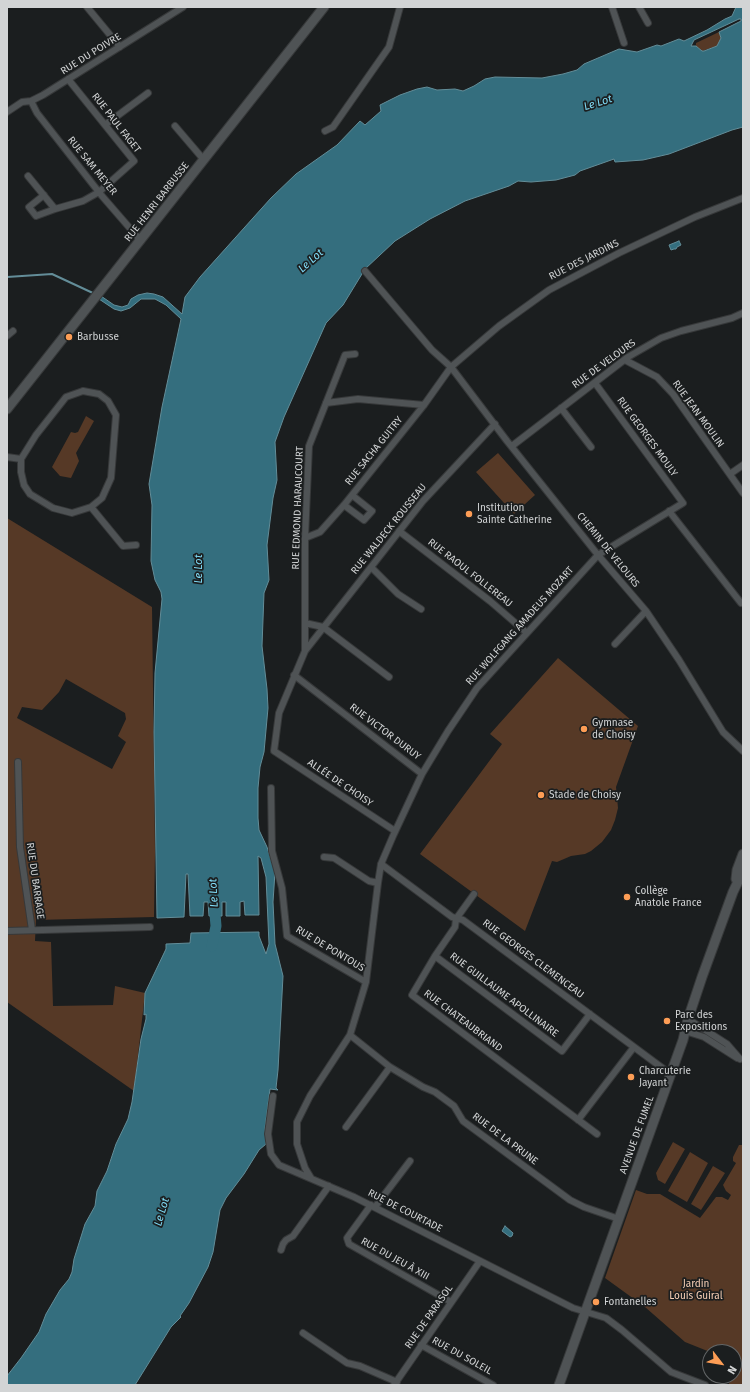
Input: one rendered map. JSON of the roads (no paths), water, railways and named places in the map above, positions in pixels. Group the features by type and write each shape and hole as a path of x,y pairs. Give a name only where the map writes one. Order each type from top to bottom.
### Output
{"main road":[{"name":"RUE HENRI BARBUSSE","path":"7,409 324,7"},
{"name":"AVENUE DE FUMEL","path":"733,892 737,870 743,854"},
{"name":"AVENUE DE FUMEL","path":"559,1385 671,1073 688,1019 733,892 743,871"}],"street":[{"path":"87,7 120,47"},
{"name":"RUE DU POIVRE","path":"7,112 22,102 31,101 43,95 183,7"},
{"path":"325,130 333,127 389,47 400,7"},
{"path":"612,7 624,43"},
{"path":"639,7 648,22"},
{"name":"RUE PAUL FAGET","path":"68,79 134,162 99,192"},
{"path":"105,125 148,93"},
{"name":"RUE SAM MEYER","path":"31,101 37,113 99,192 141,240"},
{"path":"176,126 204,160"},
{"path":"28,176 55,209"},
{"path":"44,195 29,207 36,216 83,201 99,192"},
{"name":"RUE DES JARDINS","path":"451,367 499,326 549,290 619,253 695,217 743,198"},
{"name":"CHEMIN DE VELOURS","path":"365,272 432,350 451,367 598,555 646,611 724,732 743,751"},
{"name":"RUE DE VELOURS","path":"512,446 625,360 661,338 743,314"},
{"path":"7,336 13,331"},
{"name":"RUE EDMOND HARAUCOURT","path":"294,675 305,651 305,538 309,446 345,355 355,354"},
{"name":"RUE JEAN MOULIN","path":"625,360 657,377 673,394 743,493"},
{"name":"RUE SACHA GUITRY","path":"305,538 320,532 344,505 424,405 451,367"},
{"name":"RUE GEORGES MOULY","path":"595,383 683,502"},
{"path":"83,391 99,394 108,401 116,415 111,478 102,498 91,507 72,513 53,508 35,498 24,486 20,459 36,435 66,397 83,391"},
{"path":"326,403 358,399 424,405"},
{"path":"562,408 591,447"},
{"name":"RUE WALDECK ROUSSEAU","path":"305,651 423,501 495,424"},
{"path":"7,457 20,459"},
{"path":"730,474 743,465"},
{"path":"344,505 364,520 372,511 352,495"},
{"name":"RUE WOLFGANG AMADEUS MOZART","path":"422,774 448,731 477,688 598,555 683,502"},
{"path":"91,507 123,546 136,545"},
{"path":"669,511 741,603"},
{"name":"RUE RAOUL FOLLEREAU","path":"399,530 490,601 527,633"},
{"path":"371,567 398,594 420,609"},
{"path":"615,644 646,611"},
{"path":"304,623 323,627 389,677"},
{"name":"RUE VICTOR DURUY","path":"294,675 422,774 381,864 366,982 350,1035 310,1096 297,1122 297,1144 305,1168 311,1178"},
{"name":"ALLÉE DE CHOISY","path":"294,675 279,713 274,751 395,831"},
{"name":"RUE DU BARRAGE","path":"18,762 20,846 32,930"},
{"name":"RUE DE PONTOUS","path":"271,788 272,851 282,888 287,936 366,982"},
{"path":"324,857 334,858 369,881 378,883"},
{"name":"RUE GEORGES CLEMENCEAU","path":"381,864 452,917 463,920 671,1073"},
{"name":"RUE CHATEAUBRIAND","path":"474,894 456,919 455,927 435,956 412,995 597,1134"},
{"path":"7,931 150,927"},
{"name":"RUE GUILLAUME APOLLINAIRE","path":"435,956 562,1051 590,1014"},
{"path":"688,1019 727,1044 742,1060"},
{"path":"685,1031 704,1037 742,1060"},
{"name":"RUE DE LA PRUNE","path":"350,1035 390,1067 423,1088 435,1092 454,1106 463,1121 570,1200 584,1207 619,1219"},
{"path":"578,1120 634,1047"},
{"path":"346,1127 390,1067"},
{"name":"RUE DE COURTADE","path":"273,1096 268,1134 271,1154 279,1165 373,1206 573,1308 606,1318 671,1372 705,1385"},
{"path":"373,1206 410,1161"},
{"path":"281,1250 283,1244 286,1240 293,1236 329,1186"},
{"name":"RUE DU JEU À XIII","path":"373,1206 347,1238 349,1244 451,1302"},
{"name":"RUE DE PARASOL","path":"395,1383 480,1261"},
{"path":"303,1333 347,1363 360,1366 395,1383"},
{"name":"RUE DU SOLEIL","path":"421,1345 493,1385"}],"water":[{"path":"736,7 743,7 743,127 669,154 643,160 615,162 614,159 580,171 575,175 556,180 531,182 518,181 509,186 465,201 430,219 395,241 365,269 343,305 326,323 284,417 275,442 277,480 273,498 267,545 269,580 264,593 262,646 268,708 264,752 260,767 258,788 258,818 259,830 267,847 275,872 273,902 275,944 283,976 276,1088 278,1090 270,1089 265,1128 266,1144 259,1150 244,1174 226,1198 220,1210 213,1252 208,1267 189,1303 180,1316 181,1317 171,1327 135,1385 7,1385 7,1376 39,1332 46,1314 60,1290 69,1279 85,1224 95,1206 97,1191 107,1171 116,1144 128,1119 132,1102 141,1039 146,1019 146,1014 144,1015 145,993 166,949 166,944 190,943 191,933 259,932 259,936 266,954 269,944 266,877 261,858 258,856 259,915 245,915 244,901 240,902 240,916 226,916 226,902 222,902 222,916 209,916 208,902 204,902 203,916 190,916 188,874 186,874 184,917 157,918 154,732 155,673 162,599 161,592 155,580 151,561 152,505 149,484 162,407 181,319 166,305 155,299 141,299 130,308 121,311 114,309 99,299 101,296 114,305 122,307 128,305 131,299 138,295 147,293 154,294 163,297 182,314 185,297 200,277 271,198 296,174 337,145 360,121 365,125 381,111 380,105 400,95 427,87 437,90 455,89 463,91 485,79 495,77 542,78 563,74 577,70 584,64 619,49 637,52 657,45 661,46 679,39 684,41 732,16","holes":["741,19 741,21 719,32 721,38 717,46 704,51 696,46 691,46 694,40"]},
{"path":"679,241 681,245 676,249 671,250 669,245"},
{"path":"505,1226 513,1233 512,1236 510,1237 502,1231"}],"waterway":[{"path":"7,277 52,274 95,294"},
{"name":"Le Lot","path":"212,946 216,926 214,902"}],"place":[{"name":"Barbusse","path":"69,337"},
{"name":"Institution Sainte Catherine","path":"469,514"},
{"name":"Gymnase de Choisy","path":"584,729"},
{"name":"Stade de Choisy","path":"541,795"},
{"name":"Collège Anatole France","path":"627,897"},
{"name":"Parc des Expositions","path":"667,1021"},
{"name":"Charcuterie Jayant","path":"631,1077"},
{"name":"Fontanelles","path":"596,1302"}],"park label":[{"name":"Jardin Louis Guiral","path":"696,1290"}]}
